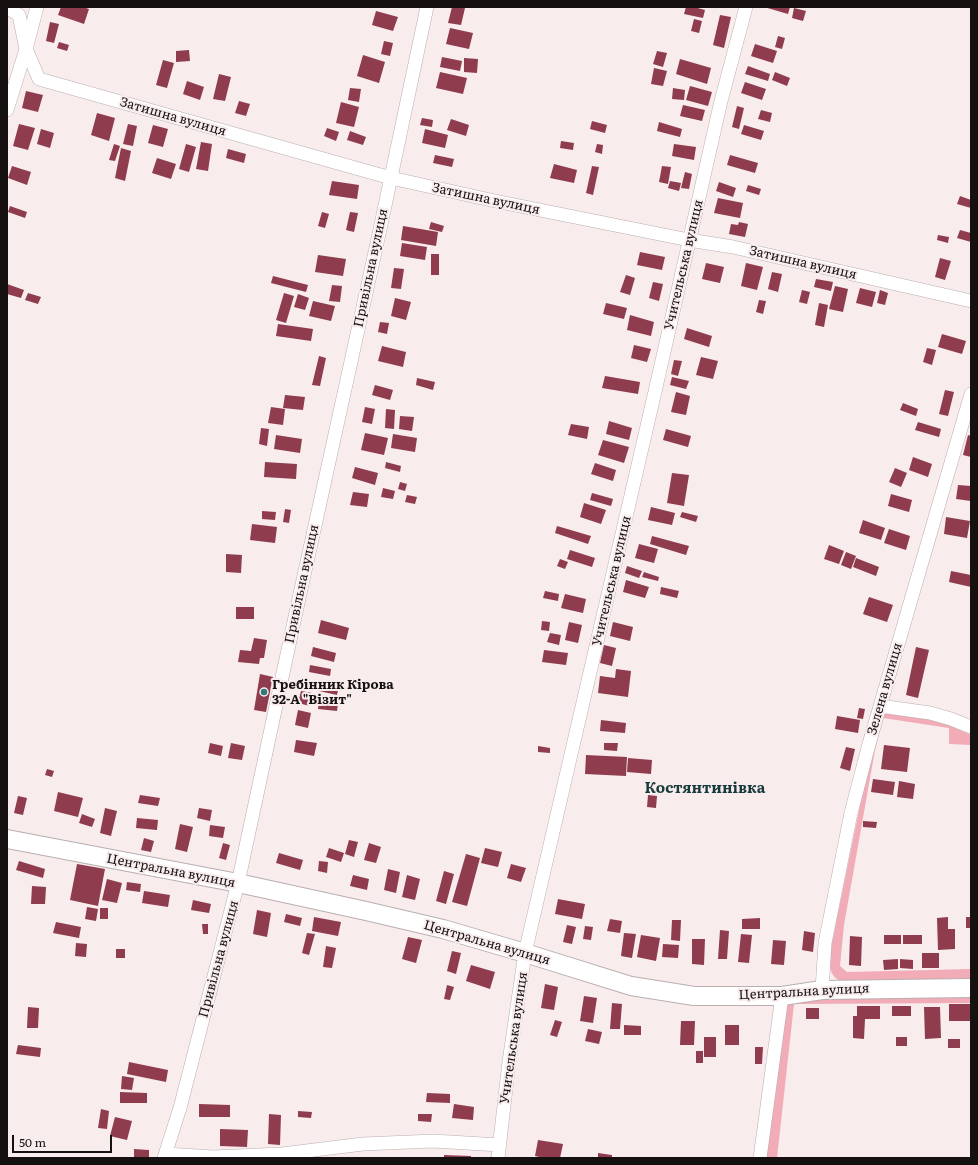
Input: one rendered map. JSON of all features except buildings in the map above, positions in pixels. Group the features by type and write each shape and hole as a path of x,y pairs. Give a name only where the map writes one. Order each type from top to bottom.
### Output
{"street":[{"path":"7,110 38,7"},
{"name":"Привільна вулиця","path":"165,1156 180,1108 238,883 427,7"},
{"name":"Учительська вулиця","path":"498,1158 525,953 721,101 746,7"},
{"path":"7,8 19,15 26,49"},
{"name":"Затишна вулиця","path":"26,49 39,79 391,178 495,201 689,240 733,247 971,301"},
{"name":"Зелена вулиця","path":"822,990 825,943 851,813 869,744 971,394"},
{"path":"880,706 930,713 971,727"},
{"name":"Центральна вулиця","path":"7,839 238,883 366,911 435,927 631,986 694,996 782,996 822,990 971,988"},
{"path":"760,1158 782,996"},
{"path":"165,1156 213,1157 282,1154 363,1144 433,1141 500,1145"}],"shaded area":[{"path":"890,711 935,719 971,735 971,745 949,744 949,728 883,718 875,750 844,925 840,966 847,972 971,969 971,982 844,983 834,976 831,970 829,957 862,796 882,715"},
{"path":"971,992 971,1003 794,1004 777,1158 762,1158 787,1000"}],"place":[{"name":"Гребінник Кірова 32-А \"Візит\"","path":"264,692"}],"district":[{"name":"Костянтинівка","path":"705,789"}]}
